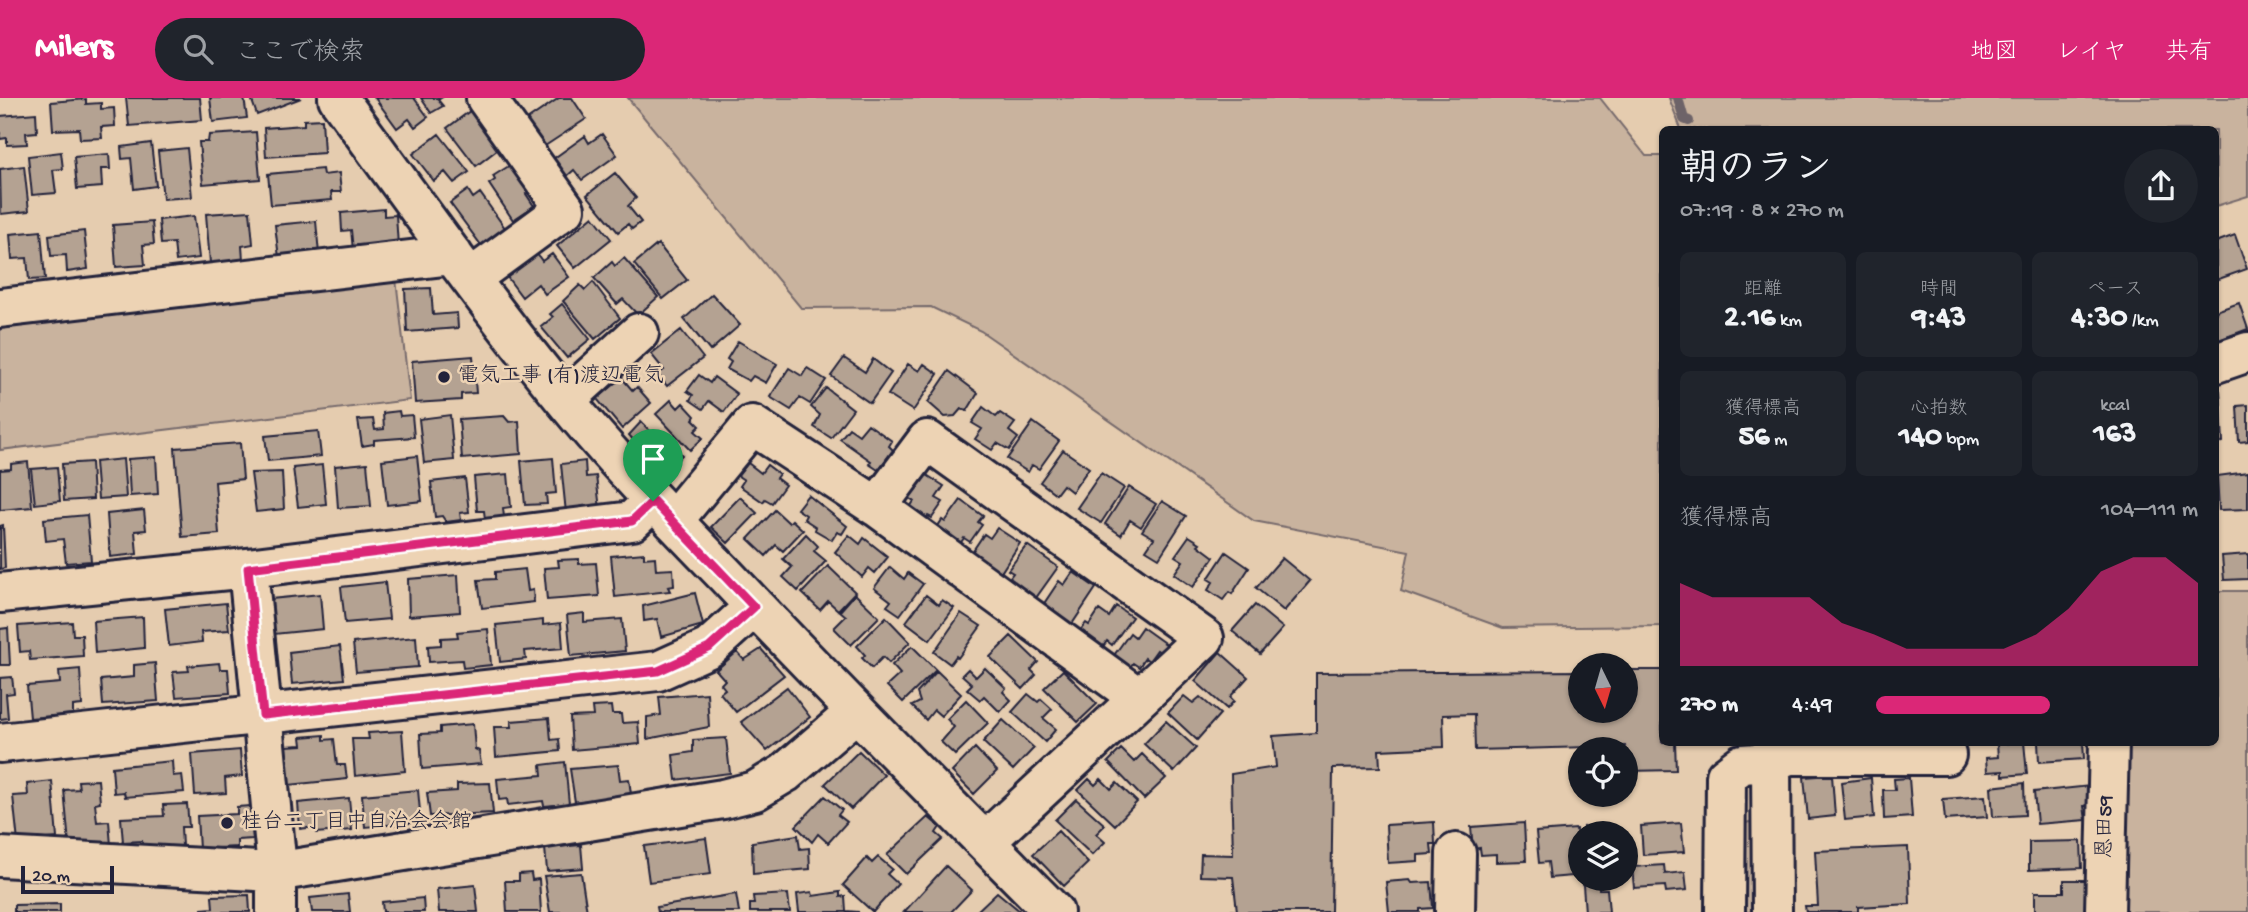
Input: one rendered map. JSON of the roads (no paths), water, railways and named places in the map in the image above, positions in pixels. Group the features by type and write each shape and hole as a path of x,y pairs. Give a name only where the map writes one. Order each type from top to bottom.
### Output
{"street":[{"path":"338,98 525,351 565,400 663,511 754,607 1054,912"},
{"path":"0,308 462,267 565,209 486,98"},
{"path":"565,400 632,352"},
{"path":"2219,362 2248,352"},
{"path":"0,593 248,568 632,521 663,511 752,425 877,507 1139,698"},
{"path":"877,507 927,440 1204,638 985,842"},
{"path":"248,568 276,858 276,912"},
{"path":"0,743 658,671 709,648 754,607"},
{"path":"0,857 275,872 709,801 755,791 785,773 856,712"},
{"name":"恩田59","path":"2105,912 2109,746"},
{"path":"1725,912 1726,776 1742,764 1771,762 1789,755 1945,755"},
{"path":"1771,762 1772,912"}],"waterway":[{"path":"1678,98 1684,119 1689,121"}],"place":[{"name":"電気工事 (有)渡辺電気","path":"444,377"},
{"name":"桂台二丁目中自治会会館","path":"227,823"}]}
